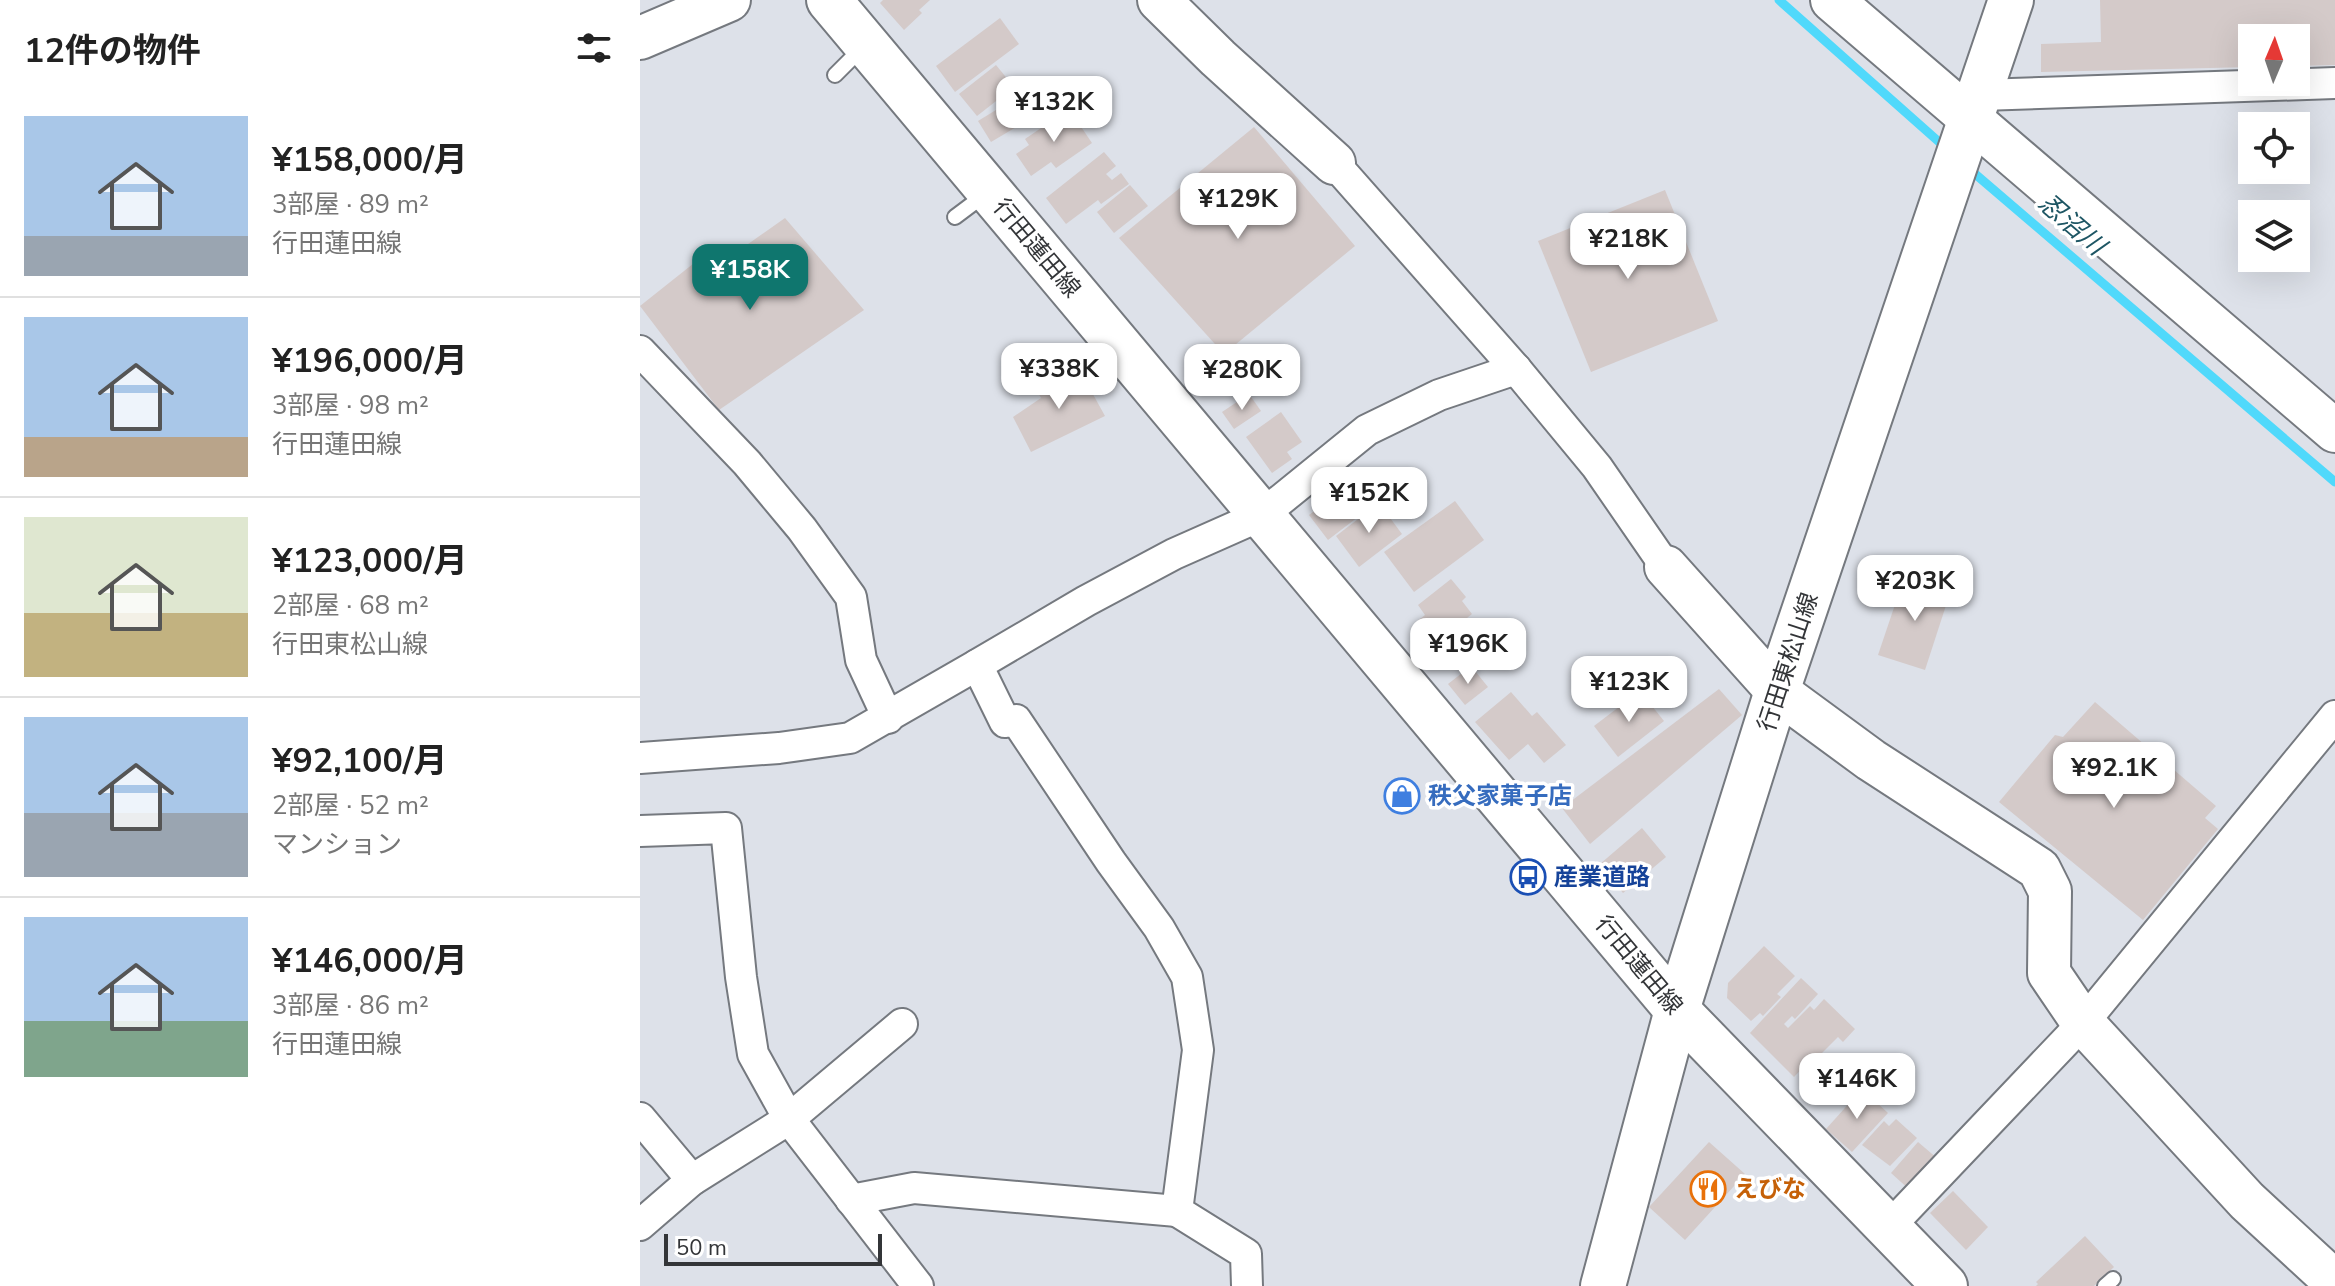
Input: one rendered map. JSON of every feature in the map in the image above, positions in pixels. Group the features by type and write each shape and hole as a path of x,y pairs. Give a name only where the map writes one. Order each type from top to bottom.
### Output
{"main road":[{"name":"行田蓮田線","path":"829,0 865,45 972,204 1262,515 1677,1010 1945,1286"},
{"name":"行田東松山線","path":"1603,1286 1677,1010 1777,691 2011,0"}],"street":[{"path":"640,38 729,0"},
{"path":"1159,0 1334,163 1516,369 1597,467 1666,567 1777,691 1871,760 2039,869 2050,891 2049,973 2083,1023 2247,1201 2335,1282"},
{"path":"1832,0 1976,107 2335,431"},
{"path":"1976,107 2335,83"},
{"path":"640,351 747,463 802,529 851,597 861,660 888,718"},
{"path":"640,758 779,748 850,738 1161,560 1262,515 1367,430 1439,395 1516,369"},
{"path":"977,665 1005,722 1016,720 1159,928 1187,977 1198,1050 1177,1211"},
{"path":"1889,1227 2083,1023 2335,716"},
{"path":"640,831 726,828 741,977 753,1054 789,1119 918,1286"},
{"path":"640,1225 692,1180 789,1119 902,1024"},
{"path":"640,1118 692,1180"},
{"path":"851,1200 914,1188 1177,1211 1246,1254 1247,1286"}],"lane":[{"path":"835,75 865,45"}],"building":[{"path":"883,0 930,0 919,10 922,13 904,30 880,3"},
{"path":"2100,0 2335,0 2335,65 2310,66 2310,24 2238,24 2238,67 2041,72 2041,44 2101,42"},
{"path":"1000,18 1019,44 955,92 936,66"},
{"path":"996,65 1014,87 977,116 959,94"},
{"path":"1035,86 1048,108 991,142 978,121"},
{"path":"1069,109 1092,143 1056,168 1051,162 1031,176 1016,154 1029,145 1025,139"},
{"path":"1254,127 1355,246 1224,354 1119,238"},
{"path":"1104,152 1116,166 1106,174 1112,180 1121,173 1129,184 1101,204 1098,200 1066,224 1046,198"},
{"path":"1130,185 1148,206 1114,233 1097,212"},
{"path":"1665,190 1718,321 1591,372 1538,241"},
{"path":"785,218 864,310 719,410 640,306 713,248 724,261"},
{"path":"1078,367 1105,416 1031,452 1013,417 1041,398 1036,389"},
{"path":"1249,394 1261,411 1234,429 1222,412"},
{"path":"1281,412 1302,442 1287,452 1292,459 1272,473 1246,437"},
{"path":"1353,474 1376,503 1328,540 1309,515 1337,494 1333,489"},
{"path":"1455,501 1484,540 1414,592 1384,552"},
{"path":"1379,503 1402,534 1359,567 1336,536"},
{"path":"1905,575 1951,590 1925,670 1878,655"},
{"path":"1451,579 1466,597 1462,601 1472,614 1462,622 1468,629 1456,638 1461,644 1440,660 1415,623 1425,615 1418,605"},
{"path":"1471,666 1488,687 1465,705 1448,684"},
{"path":"1719,689 1742,715 1590,844 1562,808"},
{"path":"1640,691 1664,721 1618,757 1594,726"},
{"path":"1511,692 1532,716 1537,712 1566,745 1544,763 1528,744 1509,760 1475,722"},
{"path":"2095,702 2216,806 2205,818 2218,829 2143,920 1999,802 2055,735 2063,737"},
{"path":"1642,828 1666,857 1623,893 1600,864"},
{"path":"1764,946 1795,976 1777,994 1781,997 1763,1016 1760,1013 1751,1021 1727,998 1728,983"},
{"path":"1801,978 1818,994 1795,1019 1792,1016 1784,1024 1788,1028 1810,1006 1814,1010 1824,999 1855,1029 1843,1042 1838,1037 1794,1077 1750,1033"},
{"path":"1862,1089 1888,1113 1852,1152 1826,1129"},
{"path":"1896,1119 1917,1138 1890,1166 1862,1145 1884,1121 1889,1126"},
{"path":"1709,1142 1745,1174 1685,1240 1649,1207"},
{"path":"1918,1142 1938,1159 1911,1191 1891,1173"},
{"path":"1953,1191 1988,1227 1966,1250 1930,1213"},
{"path":"2085,1236 2114,1267 2094,1286 2036,1286 2036,1282"}],"waterway":[{"name":"忍沼川","path":"1779,0 1947,149"},
{"name":"忍沼川","path":"1967,167 2335,482"}],"place":[{"name":"秩父家菓子店","path":"1402,796"},
{"name":"産業道路","path":"1528,877"},
{"name":"えびな","path":"1708,1189"}]}
